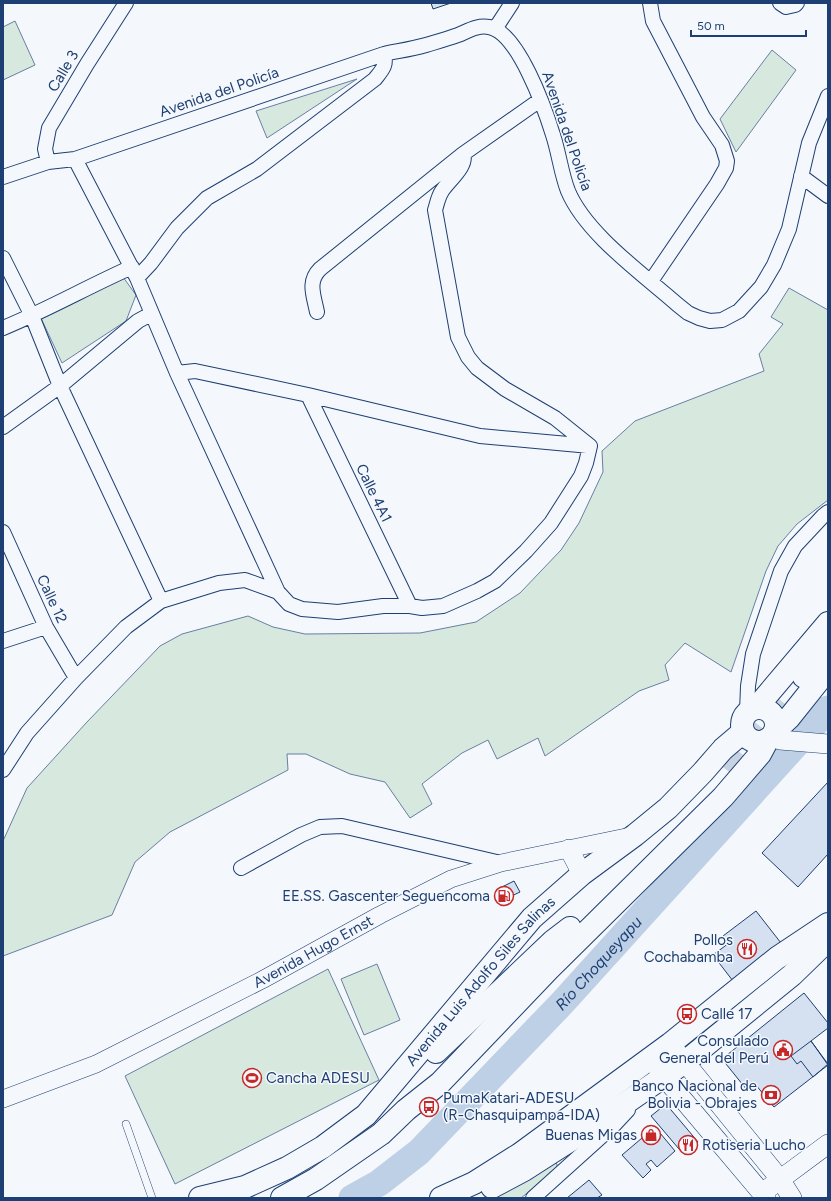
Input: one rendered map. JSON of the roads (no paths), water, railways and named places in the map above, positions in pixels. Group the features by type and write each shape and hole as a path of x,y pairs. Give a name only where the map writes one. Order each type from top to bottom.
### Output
{"main road":[{"name":"Avenida Luis Adolfo Siles Salinas","path":"200,1198 245,1187 287,1168 323,1147 366,1115 532,918 582,874 635,835 668,808 703,772 828,623"},
{"path":"785,698 828,649"},
{"path":"282,1198 316,1179 381,1134 406,1110 440,1083 549,969 723,797 760,754 828,669"},
{"path":"774,736 776,724 773,714 763,708 749,717 751,740 763,742 774,736 823,744"},
{"path":"366,1115 394,1094 457,1031 536,956 553,940 570,928 704,797 728,771"},
{"path":"569,850 582,874"},
{"path":"441,1198 474,1182 520,1154 670,1044 777,958 828,924"},
{"path":"406,1110 431,1075 556,947 570,928"},
{"path":"472,1198 524,1170 588,1129 685,1062 792,975 828,940"},
{"path":"670,1044 780,1179 792,1198"},
{"path":"651,1058 657,1082 764,1195 780,1179 828,1144"}],"street":[{"name":"Calle 3","path":"48,162 44,149 49,128 86,64 126,3"},
{"path":"495,28 512,3"},
{"path":"650,3 653,21 703,117 722,145 727,161 726,168 717,184 651,281"},
{"path":"780,3 786,7 797,3"},
{"name":"Avenida del Policía","path":"3,177 48,162 75,159 384,54 424,46 457,36 477,27 488,26 495,28 507,38 525,65 553,135 568,190 575,205 587,222 613,248 688,313 710,321 722,320 739,311 761,287 774,264 789,229 809,143 828,96"},
{"path":"3,328 32,316 88,287 135,272 152,263 176,228 207,198 257,168 375,79 386,61 384,54"},
{"path":"317,312 312,283 314,275 463,154 540,100"},
{"path":"463,154 465,158 462,165 442,190 436,210 458,337 468,357 477,368 505,389 555,418 590,446"},
{"path":"75,159 135,272 176,373 278,592 289,604 302,610 338,612 383,606 410,606 422,608 443,606 495,582 551,523 581,476 590,446"},
{"path":"801,176 828,196"},
{"path":"3,258 32,316 60,386 161,601"},
{"path":"3,427 60,386 138,321 152,314"},
{"path":"176,373 195,371 308,395 480,436 590,446"},
{"name":"Calle 4A1","path":"308,395 410,606"},
{"path":"749,717 748,686 753,654 781,571 795,546 828,512"},
{"name":"Calle 12","path":"3,532 46,627 76,678"},
{"path":"3,770 28,733 76,678 126,628 161,601 219,583 245,580 278,592"},
{"path":"3,641 46,627"},
{"path":"241,868 301,835 320,827 342,826 501,863"},
{"name":"Avenida Hugo Ernst","path":"3,1099 96,1064 262,980 380,915 451,879 501,863 635,835"},
{"path":"534,1198 614,1125 657,1082"}],"lane":[{"path":"126,1124 152,1198"}],"waterway":[{"name":"Río Choqueyapu","path":"352,1198 379,1183 419,1152 563,1002 828,709"}],"tunnel":[{"path":"728,771 785,698"}],"place":[{"name":"EE.SS. Gascenter Seguencoma","path":"504,896"},
{"name":"Pollos Cochabamba","path":"747,949"},
{"name":"Calle 17","path":"687,1014"},
{"name":"Consulado General del Perú","path":"783,1050"},
{"name":"Cancha ADESU","path":"252,1078"},
{"name":"Banco Nacional de Bolivia - Obrajes","path":"771,1095"},
{"name":"PumaKatari-ADESU (R-Chasquipampa-IDA)","path":"429,1107"},
{"name":"Buenas Migas","path":"651,1135"},
{"name":"Rotiseria Lucho","path":"688,1145"}]}
